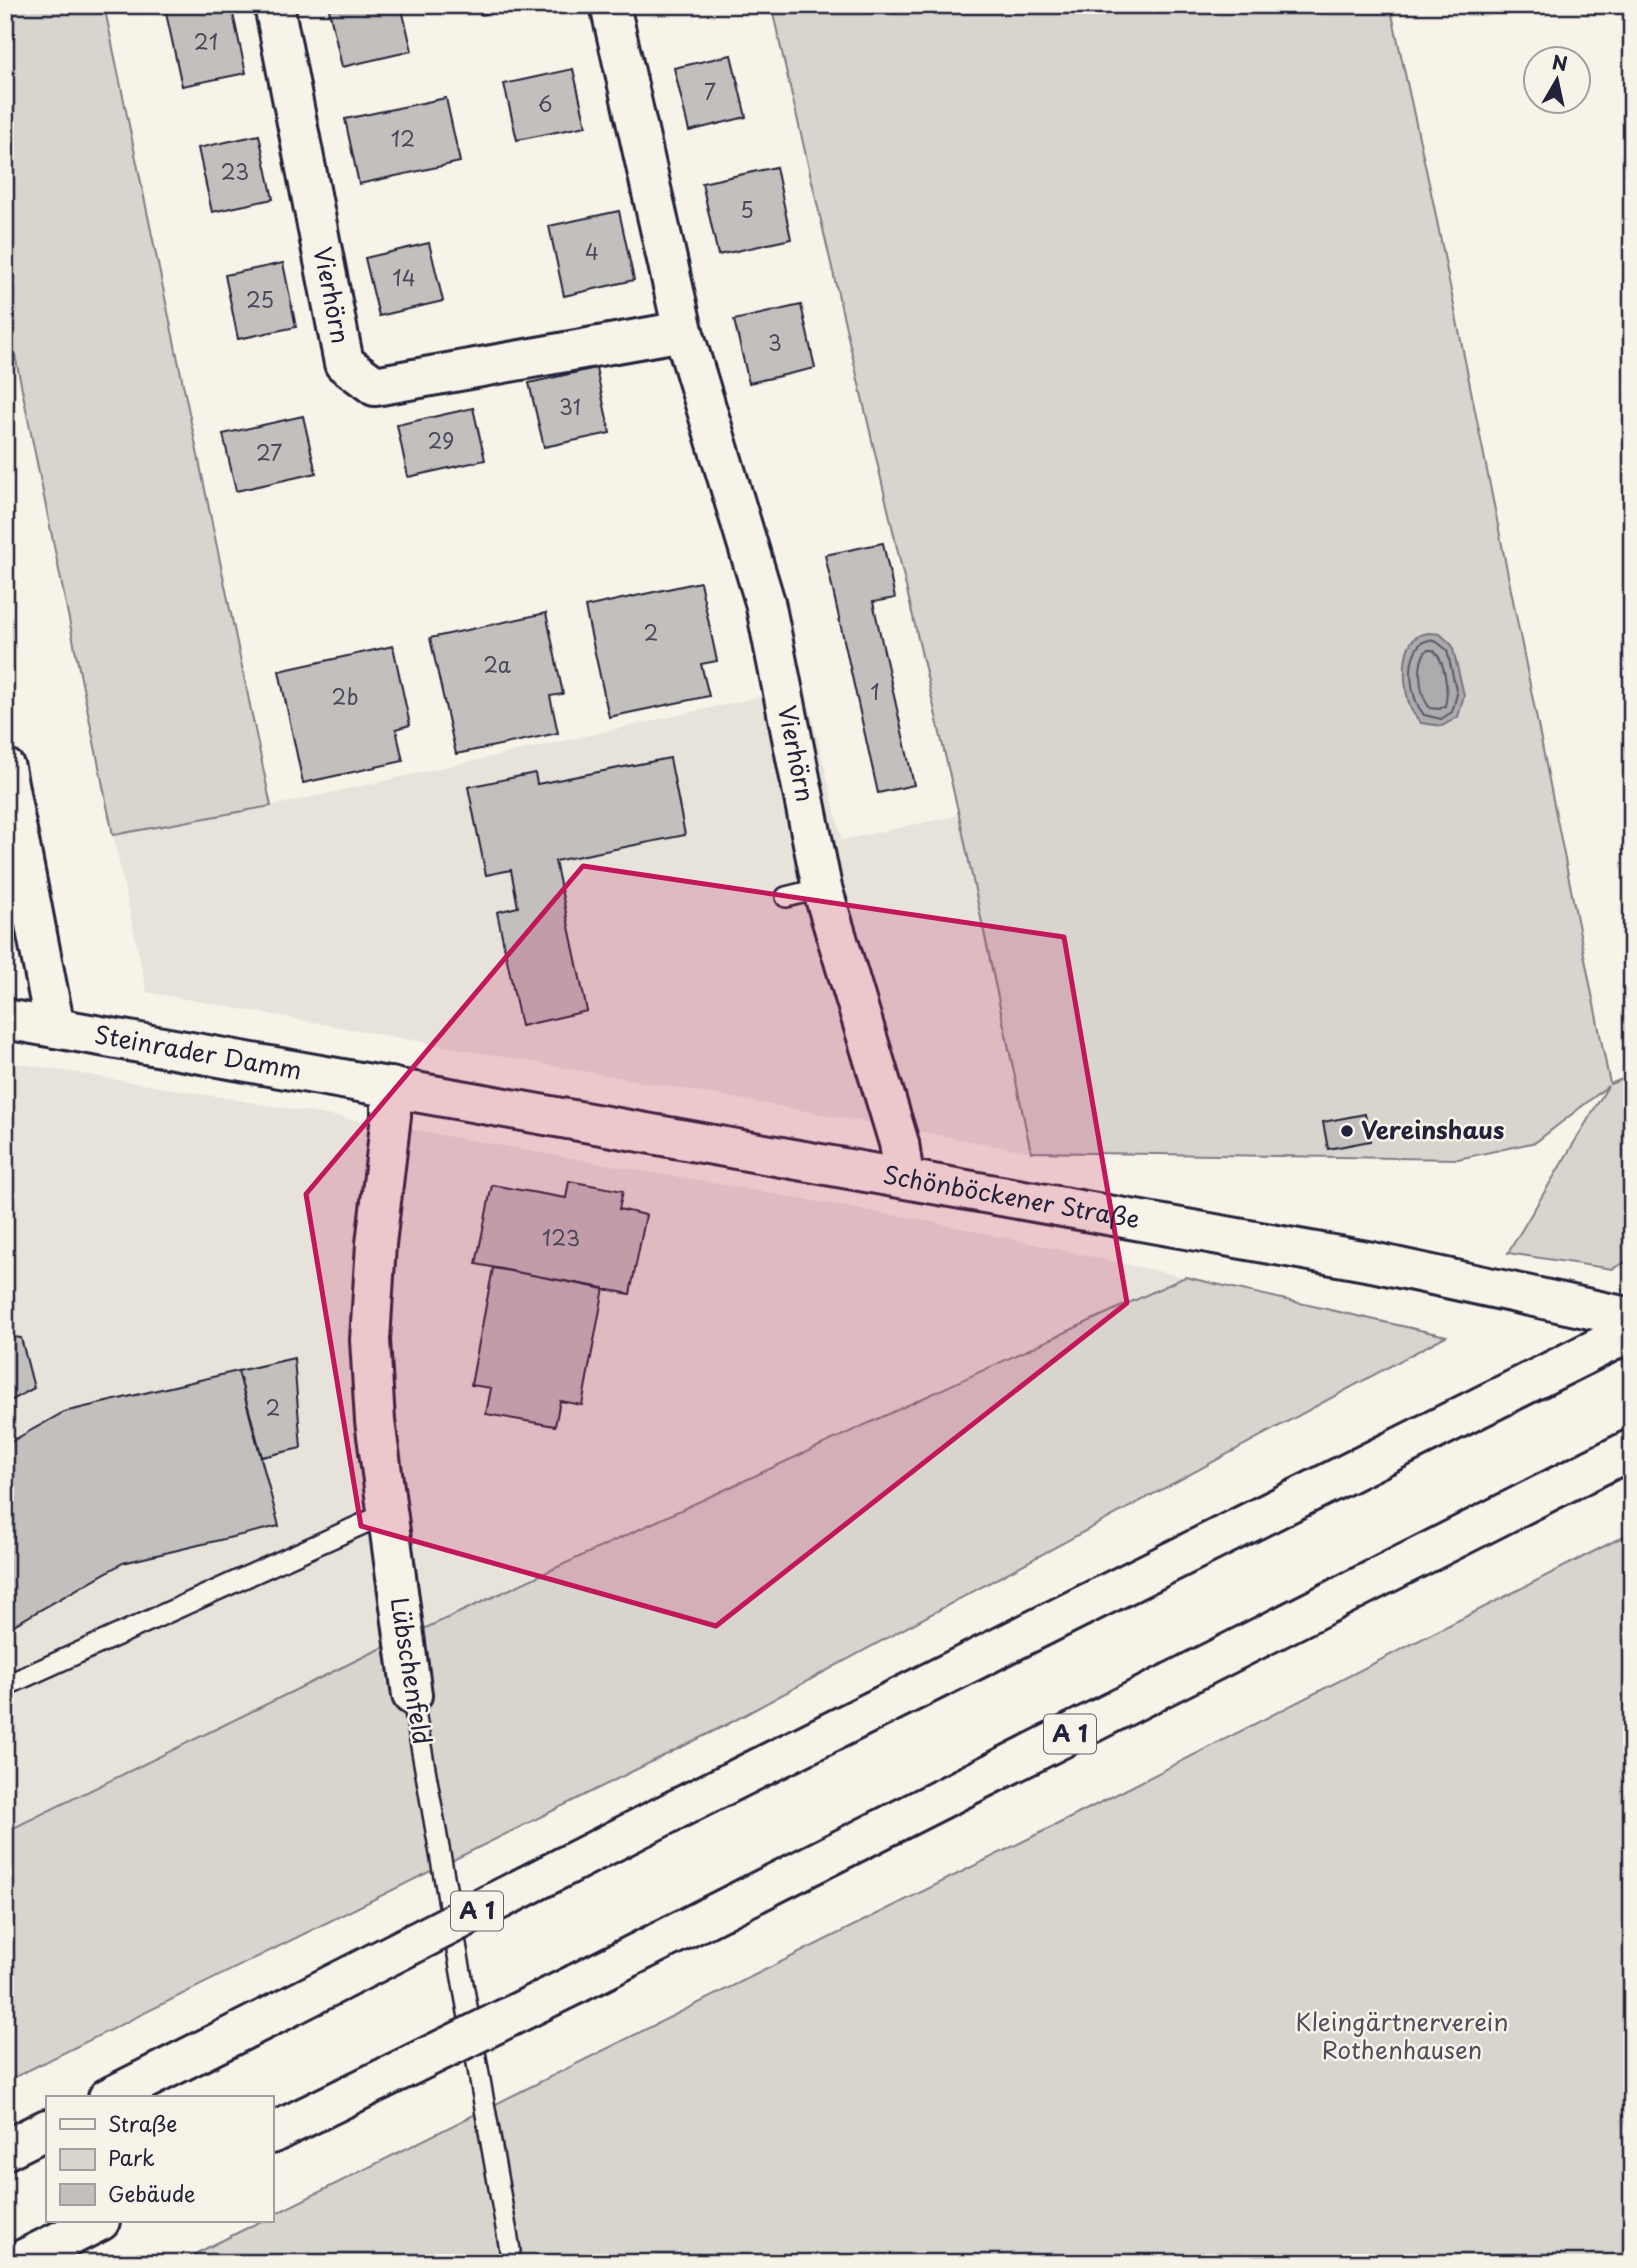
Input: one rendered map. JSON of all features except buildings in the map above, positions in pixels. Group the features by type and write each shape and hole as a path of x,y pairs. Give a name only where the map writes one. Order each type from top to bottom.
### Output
{"main road":[{"name":"Vierhörn","path":"274,5 344,363 375,386 683,331"},
{"name":"Vierhörn","path":"610,5 683,331 765,602 804,893 899,1143 904,1178"},
{"path":"5,768 55,1028"},
{"name":"Steinrader Damm","path":"5,1019 391,1087"},
{"name":"Schönböckener Straße","path":"391,1087 1372,1262 1632,1318"},
{"name":"Lübschenfeld","path":"391,1087 391,1116 376,1244 370,1340 375,1422 412,1695"},
{"name":"A 1","path":"112,2096 673,1811 1632,1331"},
{"name":"A 1","path":"287,2126 576,1984 1632,1449"},
{"path":"5,2150 46,2130"},
{"path":"16,2263 98,2222"}],"lane":[{"path":"5,1686 387,1513"},
{"name":"Lübschenfeld","path":"412,1695 510,2250"}],"highlighted area":[{"path":"583,866 1064,937 1127,1303 716,1626 361,1526 306,1194"}],"shaded area":[{"path":"805,687 842,840 959,815 1031,1152 147,992 113,835 271,806"},
{"path":"5,1061 938,1223 1185,1277 365,1656 5,1832"}],"green space":[{"path":"5,5 104,5 271,806 113,835 5,306"},
{"path":"771,5 1390,5 1434,206 1610,1084 1632,1075 1632,1259 1612,1269 1508,1253 1608,1086 1536,1142 1458,1159 1031,1152 959,815"},
{"path":"1185,1277 1446,1336 728,1724 5,2082 5,1832 365,1656"},
{"name":"Kleingärtnerverein Rothenhausen","path":"1632,1532 1632,2263 519,2263 516,2253 497,2263 177,2263 259,2222 273,2222 273,2215 1060,1823"}],"water":[{"path":"1440,634 1452,645 1464,695 1458,717 1442,726 1421,723 1412,711 1406,692 1408,649 1418,636"}],"place":[{"name":"Vereinshaus","path":"1347,1131"}]}
